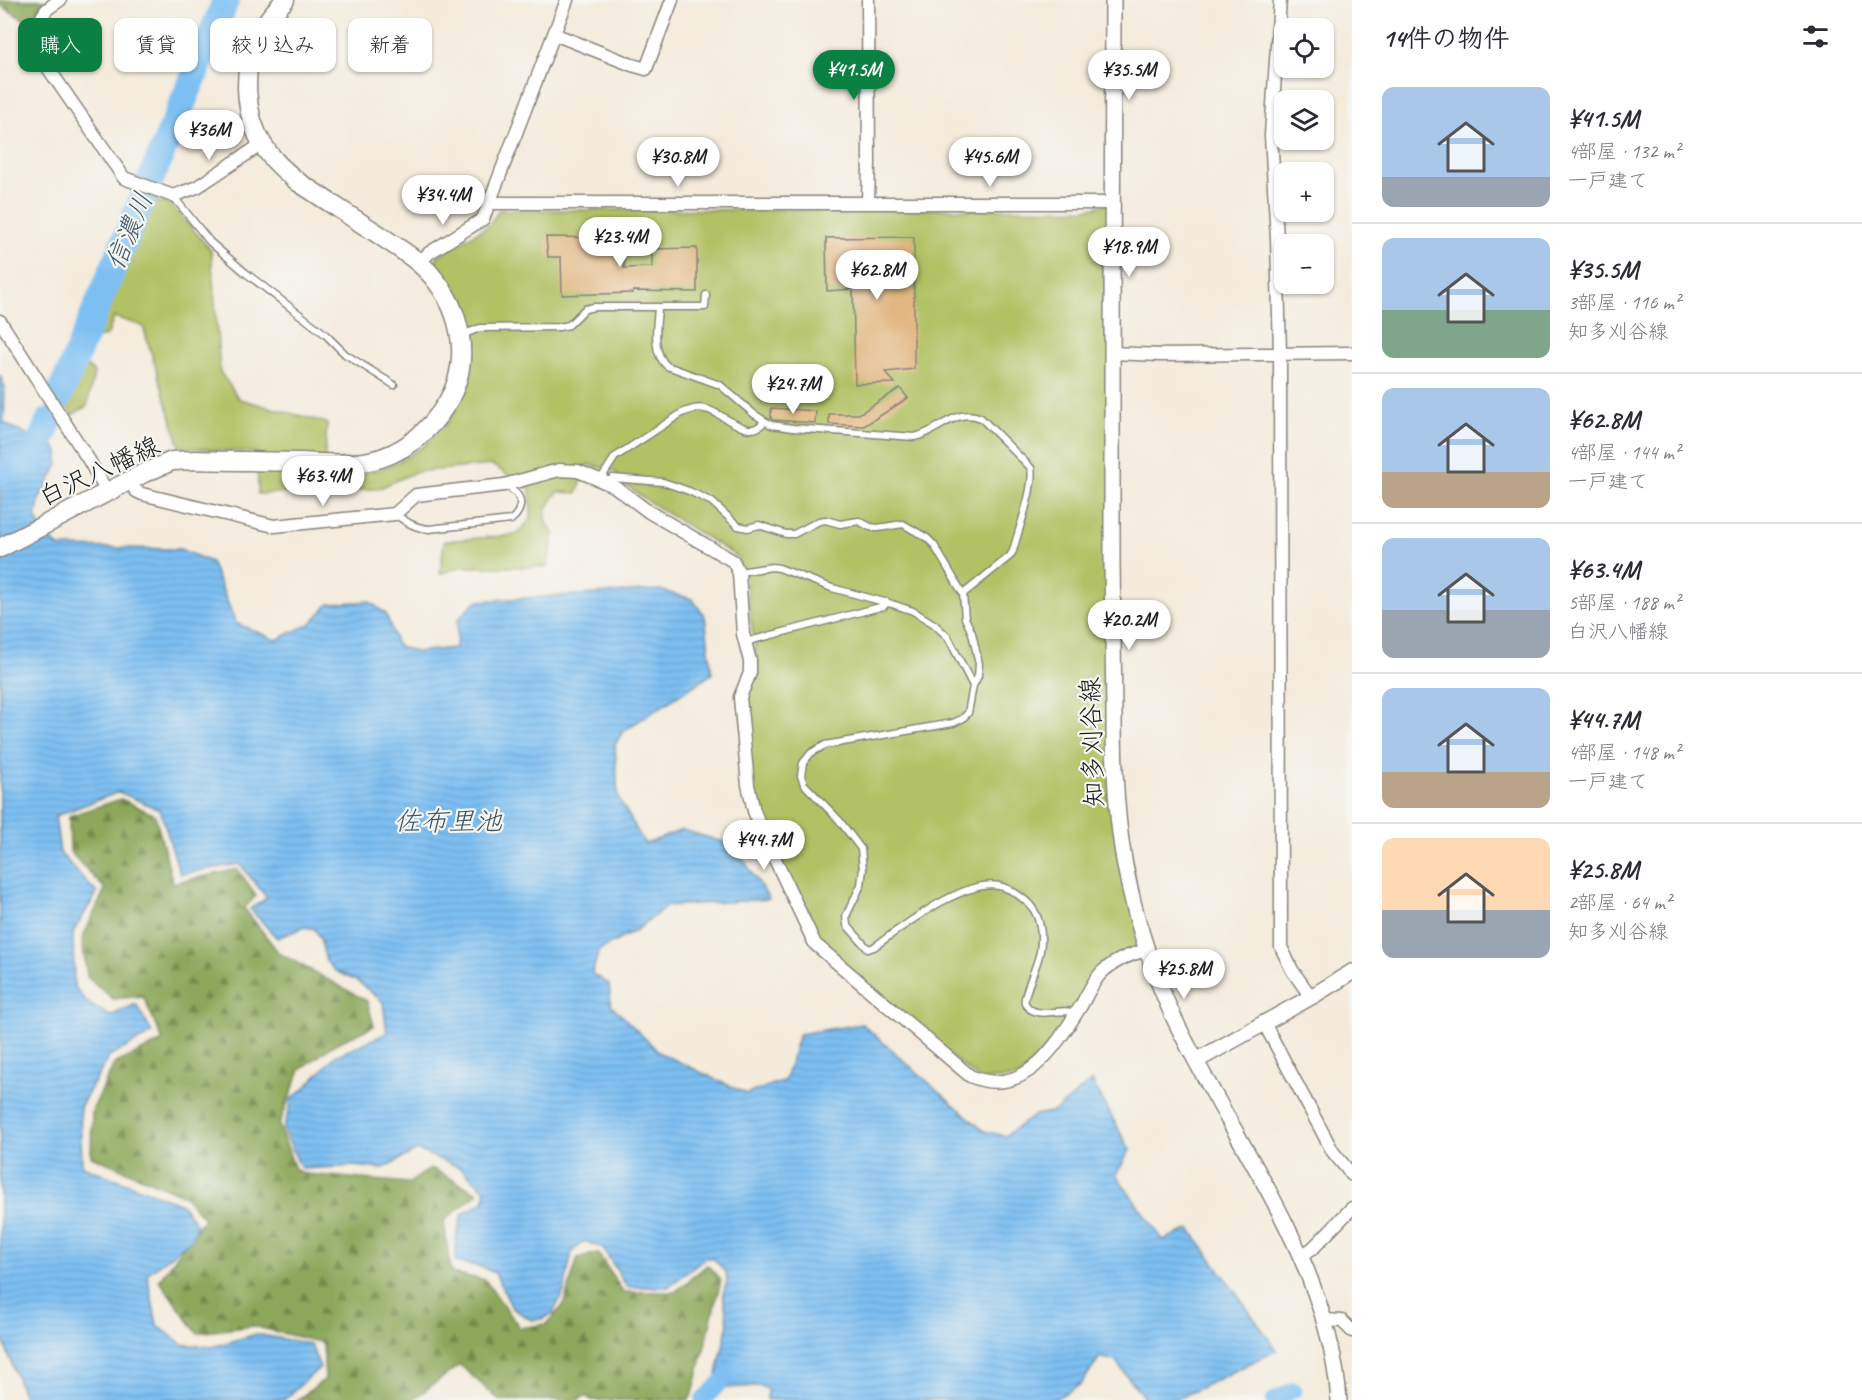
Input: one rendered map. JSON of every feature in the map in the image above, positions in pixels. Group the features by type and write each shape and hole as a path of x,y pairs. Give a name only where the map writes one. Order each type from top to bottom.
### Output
{"main road":[{"name":"白沢八幡線","path":"0,548 129,480 172,461 341,464 388,456 425,432 451,397 457,381 462,349 461,336 449,300 432,275 419,263 298,182 279,166 262,144 256,131 246,82 256,39 268,19 285,0"}],"street":[{"path":"60,0 45,12 36,31 37,48 44,62 124,178 173,196 197,187 262,144"},
{"path":"419,263 429,253 483,219 567,0"},
{"path":"554,34 646,69 672,0"},
{"path":"868,0 868,203"},
{"name":"知多刈谷線","path":"1113,0 1111,353 1114,761 1120,835 1129,885 1147,950 1172,1015 1255,1166 1300,1256 1324,1320 1339,1400"},
{"path":"1280,0 1271,135 1280,353 1281,947 1292,970 1311,997"},
{"path":"489,203 1113,203"},
{"path":"0,321 107,492"},
{"path":"1111,353 1161,355 1352,353"},
{"path":"129,480 136,491 142,494 274,526 395,514 416,495 510,484 559,470 578,471 614,486 650,512 733,561 739,573 750,661 750,673 740,697 748,785 754,811 814,944 970,1076 993,1083 1018,1078 1042,1061 1102,973 1130,954 1147,950"},
{"path":"1196,1060 1352,972"},
{"path":"1264,1023 1334,1152 1352,1175"},
{"path":"1300,1256 1312,1249 1352,1208"},
{"path":"1324,1320 1342,1320 1352,1331"}],"lane":[{"path":"173,196 210,243 239,268 325,334 345,354 394,384"},
{"path":"461,336 480,328 569,325 585,309 594,307 705,307 706,295"},
{"path":"658,307 657,350 660,360 667,366 720,386 771,425 914,437 924,436 946,421 966,415 981,418 1030,468 1031,484 1010,556 963,594"},
{"path":"604,482 610,463 615,457 682,413 705,408 747,429 761,427 764,421"},
{"path":"604,482 612,478 663,482 712,502 738,526 748,528 759,525 786,534 794,534 819,521 826,520 840,524 859,521 870,527 878,528 903,524 927,538 934,545 963,594 965,618 972,633 979,664 968,713 953,723 825,745 811,753 803,763 801,776 804,784 839,820 861,849 863,869 861,885 846,916 847,925 868,949 916,917 967,890 982,885 1002,886 1016,893 1031,905 1037,916 1041,935 1041,951 1025,994 1026,1005 1035,1011 1044,1013 1071,1011 1076,1013"},
{"path":"395,514 418,528 429,529 511,520 517,515 521,501 519,494 512,490 510,484"},
{"path":"739,573 772,567 779,568 832,588 913,611 934,624 948,637 973,686"},
{"path":"746,642 884,606 887,602"}],"green space":[{"path":"0,0 56,0 41,6 38,18 21,18 0,5"},
{"path":"148,200 171,204 211,250 220,372 239,399 327,423 324,472 352,473 389,466 408,456 433,438 454,412 469,372 470,329 461,303 435,266 437,256 489,225 499,210 1086,209 1113,203 1114,761 1147,950 1102,973 1066,1028 1018,1078 980,1080 815,944 754,811 740,697 750,673 758,670 745,579 736,556 652,504 624,484 614,471 588,464 577,493 558,492 553,498 546,513 547,522 554,534 547,567 460,567 440,574 444,541 515,535 531,519 530,489 492,465 415,472 378,489 258,494 257,453 180,447 143,326 114,317 107,336 86,339 79,358 94,373 87,406 72,415 56,389 100,289"},
{"path":"121,799 155,815 173,883 238,869 256,896 244,908 279,953 367,1001 374,1026 335,1044 300,1070 279,1125 295,1169 304,1174 409,1183 431,1168 478,1193 444,1221 451,1273 485,1280 520,1328 546,1324 563,1306 578,1258 598,1253 623,1292 675,1292 707,1265 721,1280 694,1390 689,1400 592,1400 585,1396 577,1400 499,1400 460,1365 412,1400 297,1400 325,1379 323,1343 253,1326 197,1333 159,1280 204,1219 185,1196 91,1156 92,1111 114,1064 163,1041 143,996 113,999 87,977 82,939 105,889 70,852 69,816"}],"water":[{"name":"佐布里池","path":"0,375 5,387 4,423 31,437 48,437 58,452 58,465 39,500 36,520 58,547 180,549 211,562 236,623 276,640 310,624 329,604 369,601 386,614 397,645 415,652 456,648 458,619 476,601 660,590 692,599 705,616 712,674 623,731 615,745 618,797 645,844 682,830 734,845 769,899 667,906 635,931 599,950 592,974 609,984 611,1005 660,1053 747,1094 785,1080 799,1034 862,1024 984,1131 1005,1136 1035,1115 1055,1111 1092,1081 1130,1150 1116,1175 1163,1240 1190,1229 1277,1350 1176,1400 1146,1400 1115,1361 1100,1357 1081,1384 1053,1400 767,1400 767,1389 761,1386 725,1388 716,1379 728,1323 723,1294 727,1281 726,1272 713,1258 706,1258 668,1287 627,1287 603,1248 584,1241 572,1252 564,1291 553,1313 542,1319 531,1320 512,1308 495,1273 481,1267 456,1262 456,1241 462,1214 484,1202 486,1191 461,1168 417,1150 382,1169 354,1166 304,1169 300,1166 283,1129 291,1099 304,1089 335,1056 387,1033 383,1002 357,981 335,971 326,961 320,938 315,929 305,927 277,938 250,909 267,898 240,864 180,874 160,810 119,792 55,816 60,853 97,893 73,932 74,986 86,1002 110,1016 136,1004 152,1033 109,1057 80,1107 82,1166 182,1204 197,1225 192,1239 147,1274 157,1325 182,1344 212,1347 256,1334 310,1344 320,1367 284,1400 25,1400 0,1332"}],"building":[{"path":"546,237 624,238 624,268 652,267 652,249 697,248 697,292 633,291 633,293 562,295 561,257 548,257"},
{"path":"914,237 914,369 885,372 895,383 855,384 853,289 827,291 826,238"},
{"path":"900,388 908,398 864,426 829,424 829,414 859,414"},
{"path":"771,408 816,411 815,423 773,420 771,419"}],"waterway":[{"name":"信濃川","path":"59,397 226,0"},
{"name":"佐布里池","path":"0,472 33,460 49,421"},
{"path":"703,1400 736,1367"},
{"path":"1274,1400 1294,1390"}]}
